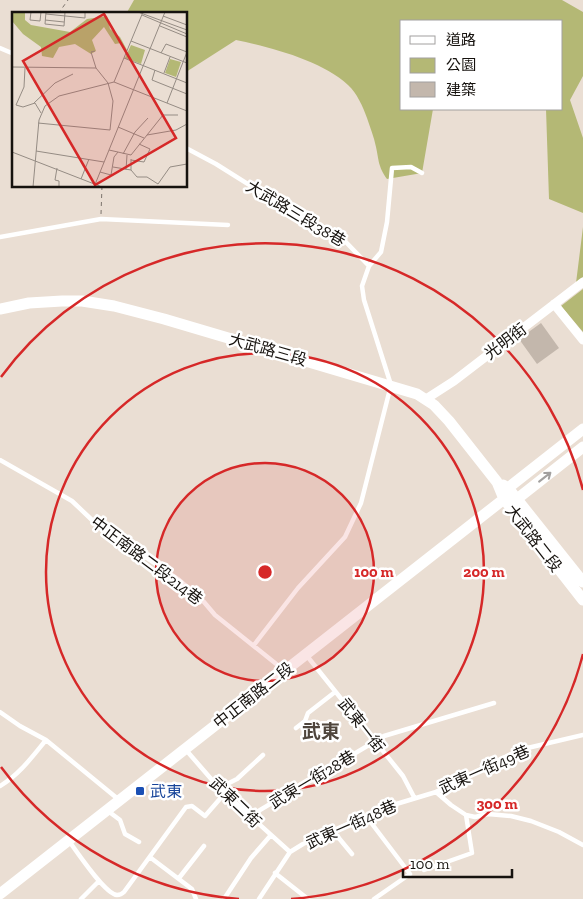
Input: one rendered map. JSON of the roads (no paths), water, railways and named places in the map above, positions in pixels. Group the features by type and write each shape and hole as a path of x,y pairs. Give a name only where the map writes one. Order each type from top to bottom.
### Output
{"street":[{"name":"光明街","path":"426,399 454,381 583,282"},
{"name":"大武路三段","path":"0,309 29,303 62,301 82,301 114,306 164,318 417,394 442,413 497,482 504,499"},
{"path":"554,304 583,340"},
{"path":"583,430 508,488 504,499 517,499 583,448"},
{"name":"大武路三段","path":"497,482 508,488"},
{"name":"大武路二段","path":"508,488 583,582"},
{"name":"大武路二段","path":"504,499 583,600"},
{"name":"中正南路二段","path":"2,893 504,499"}],"lane":[{"path":"0,48 12,53"},
{"name":"大武路三段38巷","path":"188,149 216,164 307,221 341,237 370,266"},
{"path":"254,645 298,588 345,537 361,503 391,385 364,300 362,286 370,266 382,252 392,168 411,167 422,173"},
{"path":"0,237 101,219 228,225"},
{"name":"中正南路二段214巷","path":"0,460 72,501 100,526 178,579 204,602 215,615 285,670"},
{"name":"武東一街","path":"306,654 403,776 414,797"},
{"path":"296,728 305,721 308,713 335,692"},
{"name":"武東一街28巷","path":"250,816 384,736 494,703"},
{"path":"0,712 20,726 46,740 120,800"},
{"name":"武東一街49巷","path":"414,797 436,792 519,750 583,735"},
{"path":"0,786 11,780 46,740"},
{"name":"武東二街","path":"185,749 219,788 290,852"},
{"path":"219,788 237,779 263,755"},
{"path":"436,792 466,816 475,817 488,814 531,821 583,845"},
{"path":"68,840 99,881 117,896 124,892 151,858 186,807 192,806 205,816 225,793"},
{"name":"武東一街48巷","path":"290,852 383,808 414,797"},
{"path":"107,810 120,820 125,834 140,842"},
{"path":"366,816 410,874 374,899"},
{"path":"424,870 472,852 466,816"},
{"path":"333,831 352,854"},
{"path":"224,899 270,835"},
{"path":"179,878 204,846"},
{"path":"259,899 290,852"},
{"path":"151,858 179,878 192,890 196,899"},
{"path":"275,873 308,899"},
{"path":"80,899 99,881"}],"place":[{"name":"武東","path":"140,791"}],"district":[{"name":"武東","path":"321,731"}]}
